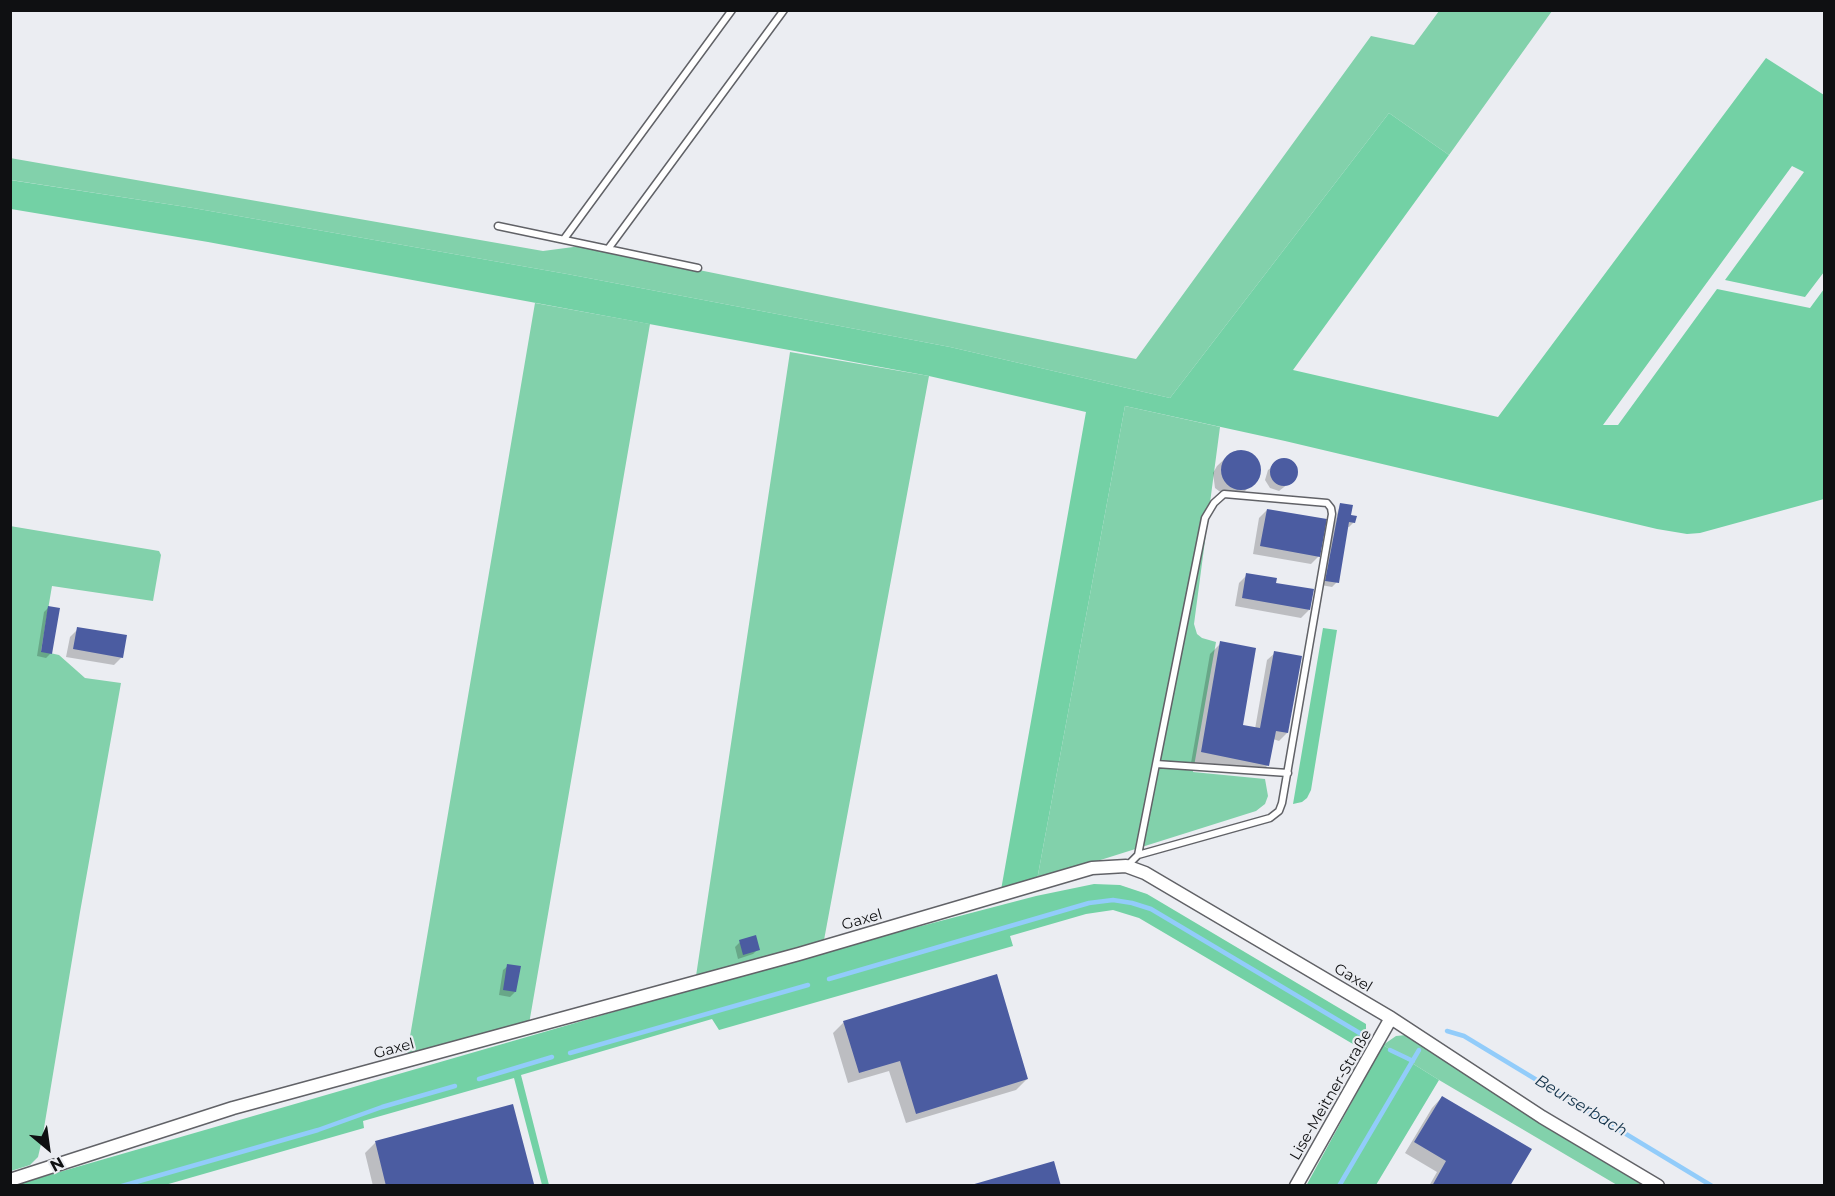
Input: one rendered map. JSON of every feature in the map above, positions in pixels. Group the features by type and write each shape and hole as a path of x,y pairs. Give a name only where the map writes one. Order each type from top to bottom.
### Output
{"street":[{"name":"Gaxel","path":"10,1180 233,1108 799,954 1092,868 1126,866 1145,873 1392,1018 1542,1117 1658,1185"},
{"name":"Lise-Meitner-Straße","path":"1296,1185 1392,1018"}],"lane":[{"path":"564,239 732,10"},
{"path":"608,249 784,10"},
{"path":"498,225 698,268"},
{"path":"1126,866 1138,855 1270,818 1279,811 1288,772 1332,514 1327,503 1224,494 1214,503 1205,518 1138,855"},
{"path":"1156,764 1288,772"}],"green space":[{"path":"1439,11 1552,11 1449,155 1389,113 1170,398 950,347 567,274 193,208 11,180 10,158 543,251 581,246 1136,359 1371,36 1414,45"},
{"path":"1766,58 1824,95 1824,272 1805,297 1725,280 1804,172 1792,166 1603,425 1618,425 1717,289 1810,308 1824,289 1824,499 1700,533 1687,534 1125,406 1037,880 1001,890 1086,412 929,376 208,242 11,209 10,180 193,208 567,274 950,347 1170,398 1389,113 1449,155 1293,370 1498,417"},
{"path":"535,303 650,324 529,1024 406,1060"},
{"path":"790,352 929,376 824,940 696,976"},
{"path":"1125,406 1220,427 1194,624 1197,634 1216,642 1193,772 1265,779 1268,796 1265,804 1256,811 1037,880"},
{"path":"10,526 159,551 161,555 153,601 52,586 41,651 59,655 85,678 121,683 42,1140 38,1157 30,1165 11,1171"},
{"path":"1323,628 1337,630 1311,790 1302,802 1293,804"},
{"path":"1094,884 1120,885 1147,894 1366,1024 1366,1035 1358,1047 1139,918 1113,910 1086,914 1010,936 1013,946 719,1030 712,1019 521,1075 549,1185 542,1185 514,1078 363,1121 364,1128 165,1185 11,1186 814,954 1036,896"},
{"path":"1406,1035 1647,1185 1617,1185 1383,1045 1396,1036"},
{"path":"1383,1045 1439,1080 1376,1185 1306,1186"}],"building":[{"path":"1241,450 1249,451 1255,456 1260,462 1260,478 1255,484 1249,489 1241,490 1233,489 1227,484 1222,478 1221,470 1222,462 1227,456 1233,451"},
{"path":"1284,458 1294,462 1298,472 1294,482 1284,486 1274,482 1270,472 1274,462"},
{"path":"1340,503 1353,505 1351,515 1357,516 1355,523 1349,522 1339,583 1325,581"},
{"path":"1267,509 1327,519 1320,557 1260,546"},
{"path":"1246,573 1277,578 1276,583 1314,589 1310,610 1242,598"},
{"path":"48,606 60,608 52,654 41,652"},
{"path":"77,627 127,635 123,658 73,649"},
{"path":"1220,641 1256,648 1243,725 1260,728 1274,651 1302,656 1288,733 1276,731 1269,766 1201,752"},
{"path":"756,935 760,950 743,955 739,940"},
{"path":"507,964 521,966 516,992 503,990"},
{"path":"997,974 1028,1079 916,1114 900,1061 859,1073 843,1021"},
{"path":"1442,1096 1532,1149 1510,1186 1432,1186 1446,1161 1414,1142"},
{"path":"513,1104 534,1184 527,1186 386,1186 375,1141"},
{"path":"1054,1161 1061,1186 971,1186 971,1185"}],"waterway":[{"path":"829,979 1089,903 1113,900 1151,909 1368,1038"},
{"path":"570,1053 808,985"},
{"name":"Beurserbach","path":"1447,1031 1464,1036 1712,1186"},
{"path":"1390,1050 1413,1061"},
{"name":"Beurserbach","path":"1339,1186 1419,1050"},
{"path":"479,1079 552,1057"},
{"path":"122,1186 318,1130 382,1107 455,1086"}]}
